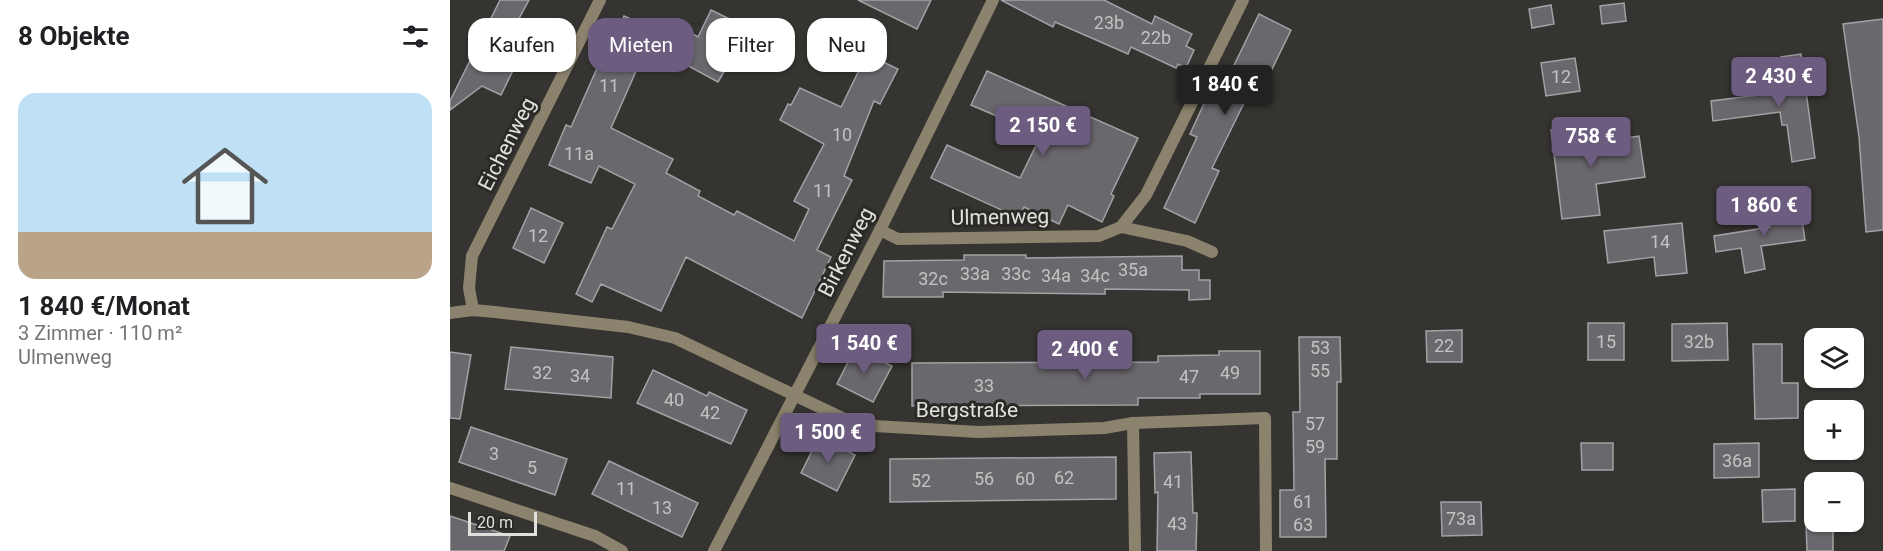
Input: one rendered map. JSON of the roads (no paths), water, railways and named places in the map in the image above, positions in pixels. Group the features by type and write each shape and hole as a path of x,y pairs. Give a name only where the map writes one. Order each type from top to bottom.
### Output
{"street":[{"name":"Eichenweg","path":"473,310 470,288 472,256 600,0"},
{"name":"Birkenweg","path":"714,551 880,230 993,0"},
{"path":"1121,227 1146,195 1243,0"},
{"name":"Ulmenweg","path":"880,230 898,239 1099,236 1121,227 1187,240 1212,252"},
{"name":"Bergstraße","path":"450,313 473,310 649,330 675,338 793,397 857,425 907,430 1024,430 1104,428 1133,423 1265,418 1266,551"},
{"path":"1133,423 1135,551"},
{"path":"450,488 595,536 622,551"}]}
